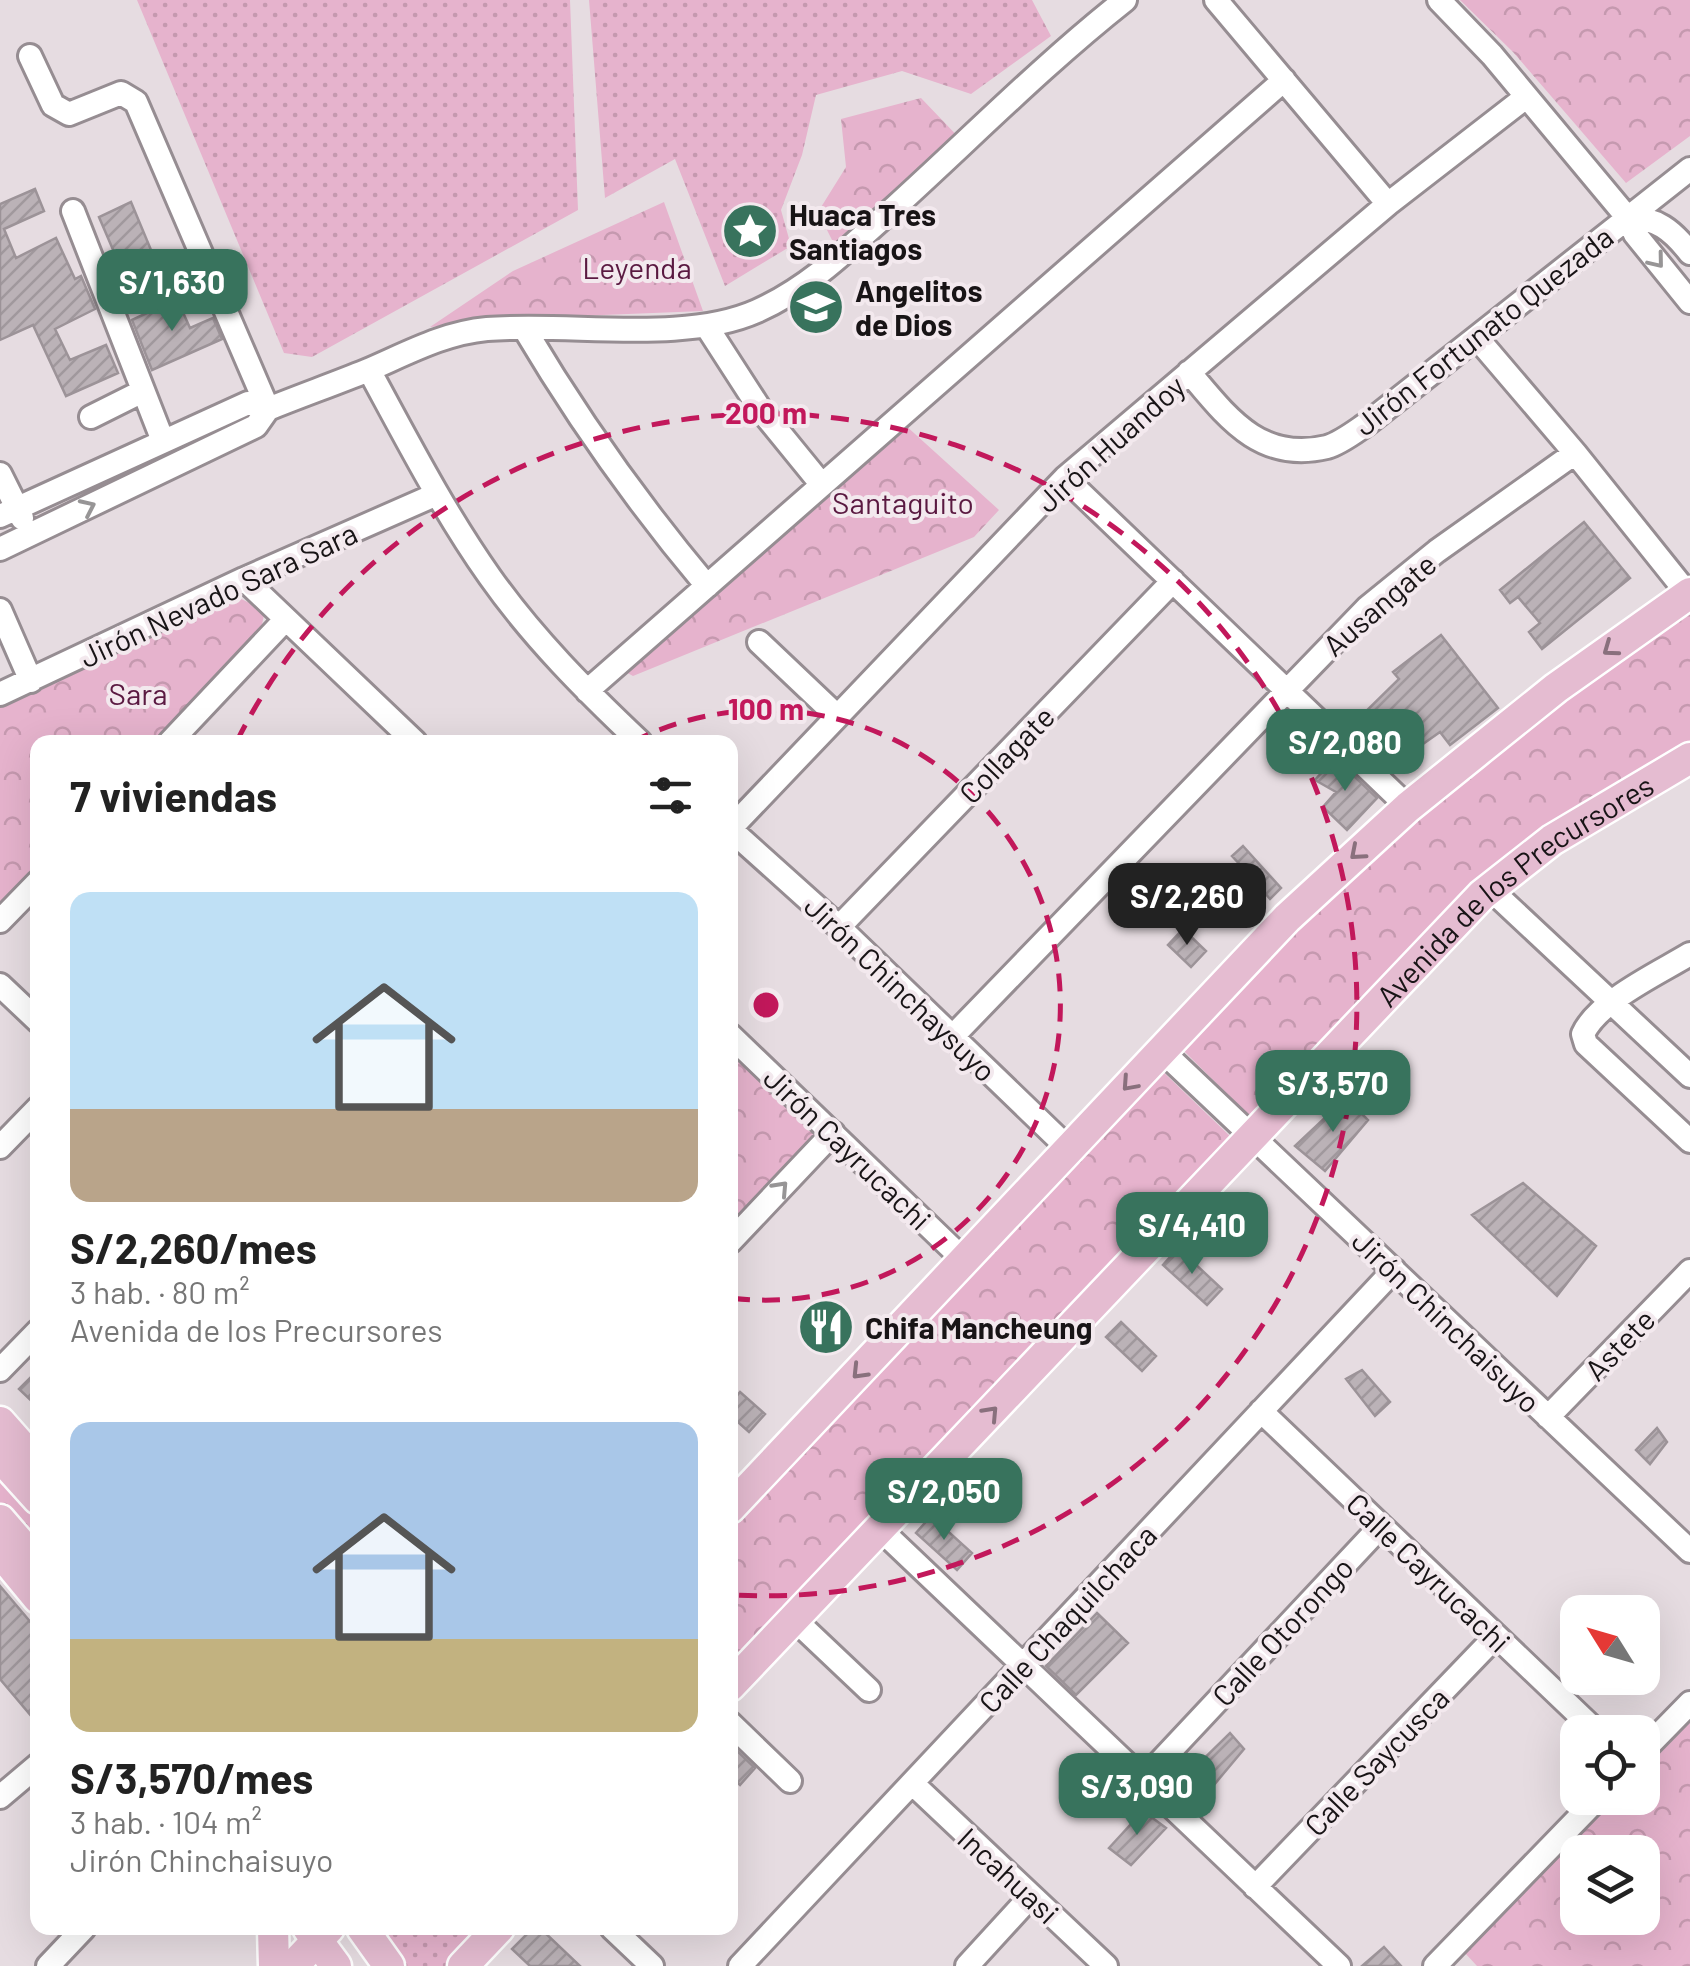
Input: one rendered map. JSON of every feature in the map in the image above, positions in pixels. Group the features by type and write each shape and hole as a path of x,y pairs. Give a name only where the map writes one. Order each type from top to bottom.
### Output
{"main road":[{"path":"738,1500 1286,918 1408,807 1556,688 1689,594"},
{"name":"Avenida de los Precursores","path":"738,1678 1422,954 1489,888 1552,840 1690,758"},
{"path":"0,1422 30,1455"},
{"path":"0,1457 30,1490"},
{"path":"0,1520 26,1554"},
{"path":"274,1935 274,1966"},
{"path":"292,1966 316,1935"},
{"path":"320,1935 336,1966"},
{"path":"367,1935 389,1966"}],"street":[{"path":"0,549 256,426 268,409 448,337 524,328 707,327 753,313 818,276 1125,0"},
{"path":"1216,0 1388,204"},
{"path":"1439,0 1628,217 1635,234 1690,302"},
{"path":"30,56 53,105 69,114 121,93 136,102 268,409"},
{"path":"587,691 1284,80"},
{"name":"Jirón Huandoy","path":"738,821 1065,478 1388,204 1526,97"},
{"name":"Jirón Fortunato Quezada","path":"1189,372 1252,439 1288,450 1330,446 1368,423 1690,170"},
{"path":"73,211 162,441"},
{"path":"1628,217 1658,222 1674,233 1690,253"},
{"path":"707,327 760,409 822,484"},
{"path":"524,328 591,435 707,586"},
{"path":"1477,338 1689,594"},
{"path":"369,370 437,494 490,577 545,647 633,735"},
{"path":"91,417 143,391"},
{"path":"8,512 248,403 268,409"},
{"name":"Ausangate","path":"952,1037 1368,607 1575,453"},
{"path":"0,474 8,512 30,535"},
{"path":"1065,478 1408,807"},
{"name":"Jirón Nevado Sara Sara","path":"0,694 437,494"},
{"path":"244,580 408,735"},
{"name":"Collagate","path":"839,927 1174,581"},
{"path":"0,610 30,681"},
{"path":"182,735 285,620"},
{"path":"759,642 837,716"},
{"name":"Jirón Chinchaysuyo","path":"738,836 839,927 1070,1150"},
{"path":"1489,888 1690,1076"},
{"path":"0,921 30,890"},
{"path":"1690,954 1611,1003 1583,1034 1586,1044 1690,1141"},
{"path":"0,985 30,1013"},
{"name":"Jirón Cayrucachi","path":"738,1046 966,1261"},
{"name":"Jirón Chinchaisuyo","path":"1161,1050 1690,1551"},
{"path":"0,1147 30,1116"},
{"path":"738,1234 833,1133"},
{"name":"Calle Chaquilchaca","path":"740,1966 1394,1270"},
{"name":"Astete","path":"1548,1417 1685,1286"},
{"path":"0,1362 30,1338"},
{"name":"Calle Cayrucachi","path":"1261,1411 1579,1715"},
{"name":"Calle Otorongo","path":"1142,1780 1381,1526"},
{"path":"881,1530 1339,1966"},
{"path":"794,1620 869,1690"},
{"name":"Calle Saycusca","path":"1255,1887 1496,1636"},
{"path":"1660,1734 1690,1703"},
{"path":"738,1731 790,1781"},
{"path":"3,1788 30,1770"},
{"name":"Incahuasi","path":"913,1784 1106,1966"},
{"path":"1447,1962 1582,1815"},
{"path":"967,1966 1032,1896"},
{"path":"48,1966 77,1935"},
{"path":"619,1935 652,1966"}],"green space":[{"path":"137,0 570,0 578,210 312,357 284,353"},
{"path":"589,0 1032,0 1051,36 971,94 902,71 816,95 802,155 781,210 791,246 725,286 675,159 605,198"},
{"path":"1460,0 1690,0 1690,136 1626,183 1513,52"},
{"path":"921,98 965,144 840,256 818,212 846,167 841,119"},
{"name":"Leyenda","path":"664,202 703,311 430,327 513,271"},
{"name":"Santaguito","path":"904,424 999,510 974,537 633,676 622,670"},
{"name":"Sara","path":"237,597 258,607 264,615 260,634 165,735 30,735 30,878 0,910 0,702"},
{"path":"1690,602 1690,752 1494,869 1252,1119 1178,1045 1408,813"},
{"path":"738,1056 818,1136 738,1221"},
{"path":"1158,1067 1233,1139 738,1660 738,1510"},
{"path":"0,1474 30,1509 30,1538 29,1539 0,1505"},
{"path":"1690,1719 1690,1966 1477,1966 1465,1953 1560,1854 1560,1935 1660,1935 1660,1835 1578,1835 1598,1815 1660,1815 1660,1750"},
{"path":"379,1935 477,1935 447,1966 403,1966"}],"building":[{"path":"35,189 44,211 4,229 16,258 56,238 75,279 81,276 95,309 55,329 70,360 106,345 118,373 66,396 33,325 0,340 0,204"},
{"path":"131,202 161,274 129,287 99,217"},
{"path":"177,299 190,328 213,318 222,339 152,370 132,320"},
{"path":"1584,522 1630,578 1542,649 1529,632 1540,623 1518,597 1510,603 1500,590"},
{"path":"1441,635 1498,708 1450,745 1440,732 1396,763 1371,735 1365,742 1349,728 1399,679 1393,672"},
{"path":"1335,758 1377,798 1347,830 1323,807 1336,792 1315,780"},
{"path":"1243,846 1281,888 1270,899 1259,886 1251,894 1237,879 1246,871 1232,856"},
{"path":"1183,929 1206,951 1191,967 1168,945"},
{"path":"1346,1098 1368,1120 1325,1171 1295,1146"},
{"path":"1523,1183 1596,1246 1557,1296 1472,1215"},
{"path":"1178,1248 1222,1289 1207,1305 1163,1265"},
{"name":"Chifa Mancheung","path":"824,1310 843,1328 829,1344 810,1326"},
{"path":"1121,1322 1156,1356 1142,1371 1106,1337"},
{"path":"1362,1370 1390,1402 1375,1416 1346,1379"},
{"path":"30,1378 30,1399 19,1389"},
{"path":"740,1392 765,1414 749,1432 738,1422"},
{"path":"1657,1428 1667,1442 1650,1464 1636,1450"},
{"path":"931,1516 972,1553 957,1570 916,1533"},
{"path":"0,1586 30,1622 30,1715 0,1679"},
{"path":"1097,1613 1128,1643 1076,1695 1046,1666"},
{"path":"1230,1733 1244,1749 1198,1804 1179,1783"},
{"path":"738,1752 755,1768 738,1783"},
{"path":"1143,1811 1166,1828 1131,1865 1109,1848"},
{"path":"526,1935 547,1935 580,1966 530,1966 512,1949"},
{"path":"1384,1947 1401,1966 1362,1966"}],"place":[{"name":"Huaca Tres Santiagos","path":"750,231"},
{"name":"Angelitos de Dios","path":"816,307"},
{"name":"Chifa Mancheung","path":"826,1327"}]}
